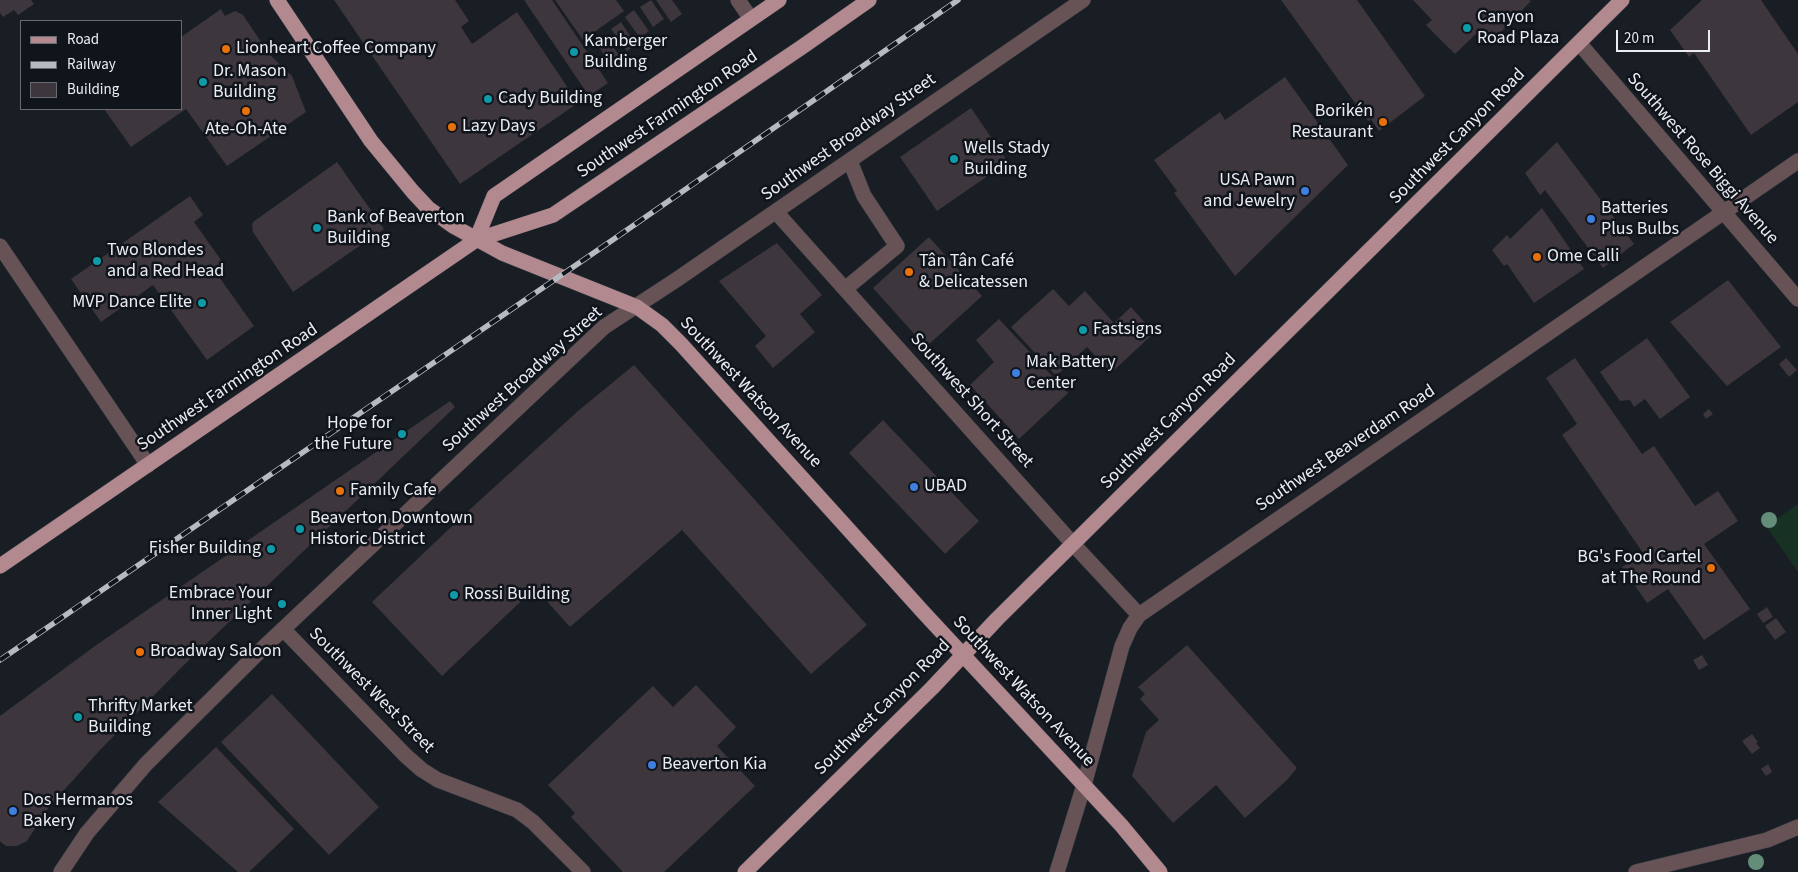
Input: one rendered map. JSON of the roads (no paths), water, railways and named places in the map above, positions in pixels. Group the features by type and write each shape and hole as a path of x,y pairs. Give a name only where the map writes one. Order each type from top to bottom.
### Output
{"main road":[{"name":"Southwest Watson Avenue","path":"277,0 371,141 428,208 476,240 551,273 637,307 662,325 1120,825 1160,872"},
{"name":"Southwest Farmington Road","path":"476,240 494,196 779,0"},
{"name":"Southwest Farmington Road","path":"0,566 476,240 553,215 869,0"},
{"name":"Southwest Canyon Road","path":"745,872 989,627 1622,0"}],"street":[{"path":"738,0 751,19"},
{"name":"Southwest Broadway Street","path":"61,872 87,833 146,764 283,629 604,327 637,307 776,212 1082,0"},
{"name":"Southwest Rose Biggi Avenue","path":"1579,43 1798,299"},
{"path":"844,289 898,246 864,196 850,161"},
{"name":"Southwest Beaverdam Road","path":"1057,872 1084,786 1122,646 1130,628 1139,615 1798,161"},
{"name":"Southwest Short Street","path":"776,212 1073,544 1139,615"},
{"path":"0,246 148,465"},
{"name":"Southwest West Street","path":"283,629 406,756 422,770 438,780 517,810 533,822 583,872"},
{"path":"1636,872 1767,840 1798,827"}],"railway":[{"path":"0,660 614,239 958,0"}],"place":[{"name":"Canyon Road Plaza","path":"1467,28"},
{"name":"Lionheart Coffee Company","path":"226,49"},
{"name":"Kamberger Building","path":"574,52"},
{"name":"Dr. Mason Building","path":"203,82"},
{"name":"Cady Building","path":"488,99"},
{"name":"Ate-Oh-Ate","path":"246,111"},
{"name":"Borikén Restaurant","path":"1383,122"},
{"name":"Lazy Days","path":"452,127"},
{"name":"Wells Stady Building","path":"954,159"},
{"name":"USA Pawn and Jewelry","path":"1305,191"},
{"name":"Batteries Plus Bulbs","path":"1591,219"},
{"name":"Bank of Beaverton Building","path":"317,228"},
{"name":"Ome Calli","path":"1537,257"},
{"name":"Two Blondes and a Red Head","path":"97,261"},
{"name":"Tân Tân Café & Delicatessen","path":"909,272"},
{"name":"MVP Dance Elite","path":"202,303"},
{"name":"Fastsigns","path":"1083,330"},
{"name":"Mak Battery Center","path":"1016,373"},
{"name":"Hope for the Future","path":"402,434"},
{"name":"UBAD","path":"914,487"},
{"name":"Family Cafe","path":"340,491"},
{"name":"Beaverton Downtown Historic District","path":"300,529"},
{"name":"Fisher Building","path":"271,549"},
{"name":"BG's Food Cartel at The Round","path":"1711,568"},
{"name":"Rossi Building","path":"454,595"},
{"name":"Embrace Your Inner Light","path":"282,604"},
{"name":"Broadway Saloon","path":"140,652"},
{"name":"Thrifty Market Building","path":"78,717"},
{"name":"Beaverton Kia","path":"652,765"},
{"name":"Dos Hermanos Bakery","path":"13,811"}]}
